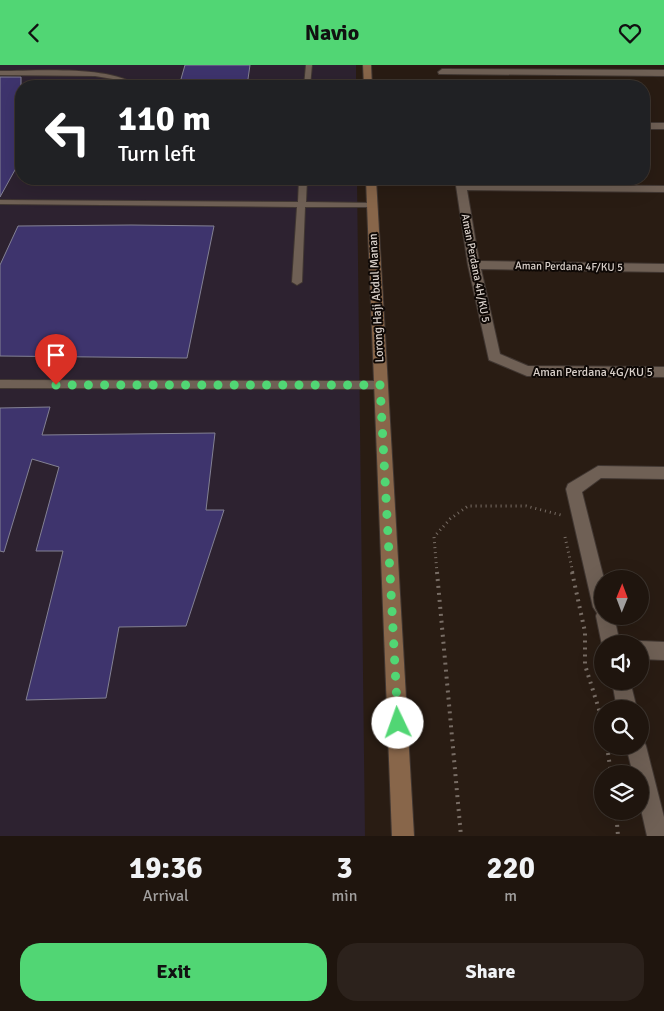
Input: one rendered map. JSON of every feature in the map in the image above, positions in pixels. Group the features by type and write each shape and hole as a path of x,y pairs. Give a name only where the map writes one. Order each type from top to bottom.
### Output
{"street":[{"path":"367,65 368,80"},
{"path":"442,72 664,73"},
{"path":"650,126 664,126"},
{"name":"Lorong Haji Abdul Manan","path":"371,185 403,836"},
{"name":"Aman Perdana 4H/KU 5","path":"460,185 474,265 494,357"},
{"path":"528,185 664,189"},
{"name":"Aman Perdana 4F/KU 5","path":"474,265 664,268"},
{"name":"Aman Perdana 4G/KU 5","path":"494,357 527,371 664,372"},
{"path":"594,573 574,489 598,473 664,473"},
{"path":"649,650 664,651"},
{"path":"638,755 658,836"}],"lane":[{"path":"308,80 309,65"},
{"path":"0,73 95,74 122,80"},
{"path":"297,282 303,185"},
{"path":"0,202 372,205"},
{"path":"0,384 380,385"}],"path":[{"path":"461,836 434,537 450,519 468,506 526,506 560,514 562,523"},
{"path":"564,533 585,632 585,665 596,700"},
{"path":"617,820 618,836"}],"shaded area":[{"path":"0,65 356,65 356,80 15,80 15,185 357,185 365,836 0,836"}],"building":[{"path":"185,65 250,65 248,80 181,80"},
{"path":"0,77 21,77 21,80 15,80 15,170 0,197"},
{"path":"18,226 214,226 187,358 0,356 0,265"},
{"path":"50,407 42,435 215,433 206,510 224,510 186,626 119,627 106,698 26,700 63,551 36,551 59,467 32,459 4,552 0,551 0,408"}],"route":[{"path":"56,385 380,385 398,723"}]}
